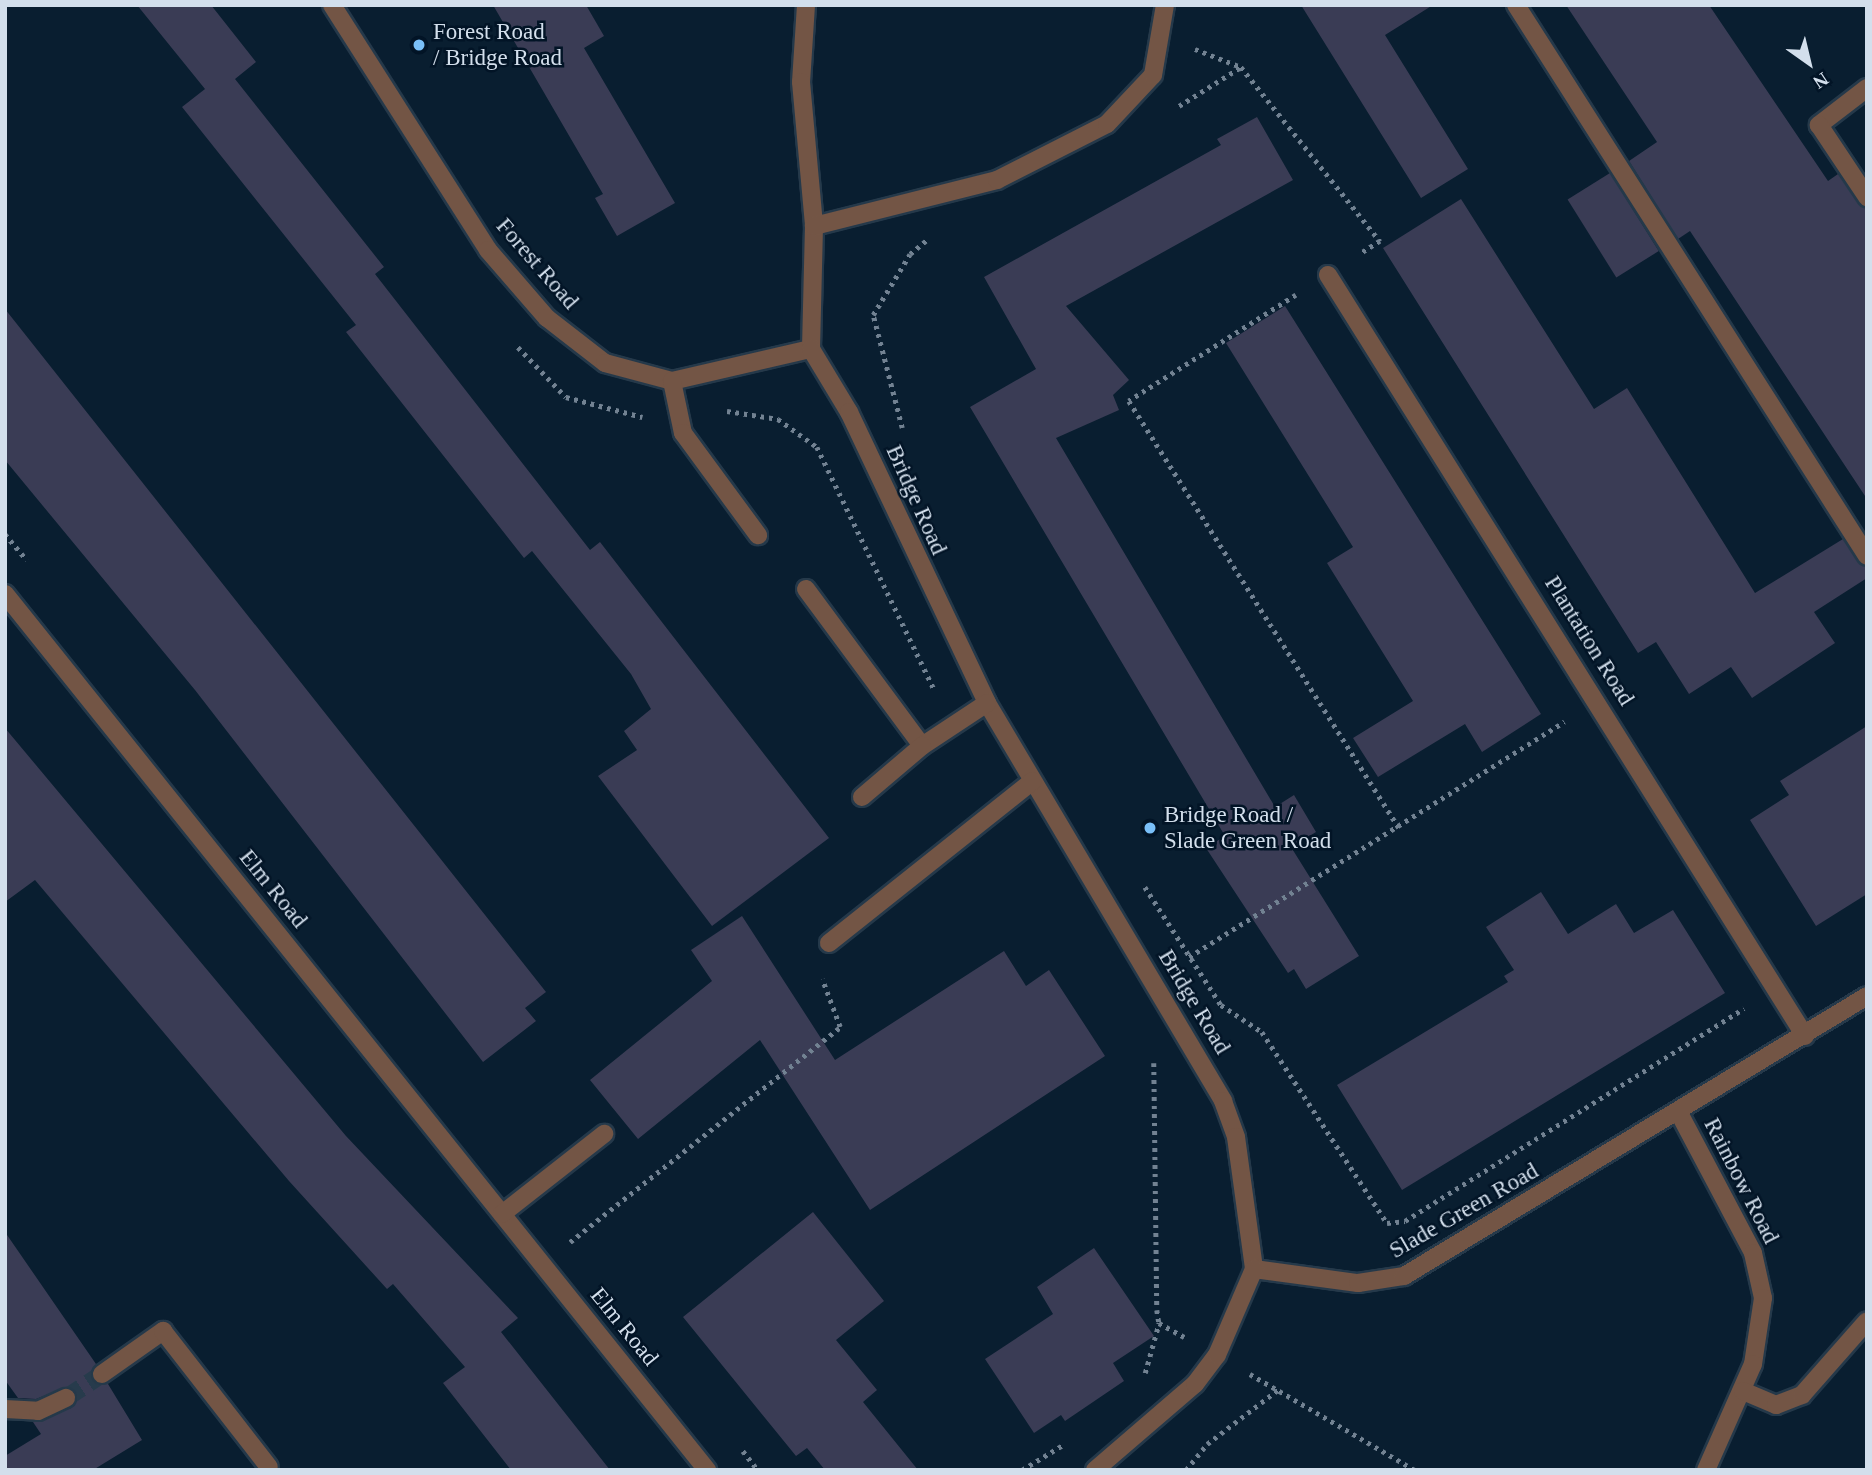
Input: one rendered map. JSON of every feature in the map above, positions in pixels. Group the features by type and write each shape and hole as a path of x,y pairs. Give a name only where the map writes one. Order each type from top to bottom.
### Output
{"street":[{"name":"Forest Road","path":"332,5 488,250 547,318 605,363 672,380 811,349"},
{"name":"Bridge Road","path":"806,5 801,82 814,226 811,349 878,476 987,702 1153,981 1231,1120 1254,1269"},
{"path":"814,226 997,180 1107,124 1153,75 1164,37 1165,5"},
{"path":"1516,5 1867,556"},
{"path":"1867,88 1819,124 1867,197"},
{"name":"Plantation Road","path":"1328,275 1598,701 1805,1036"},
{"path":"672,380 683,433 758,535"},
{"path":"806,589 922,746"},
{"name":"Elm Road","path":"5,594 707,1470"},
{"path":"862,797 922,746 987,702"},
{"path":"829,943 1033,781"},
{"name":"Slade Green Road","path":"1254,1269 1334,1282 1396,1280 1679,1114 1867,996"},
{"name":"Rainbow Road","path":"1679,1114 1755,1264 1763,1298 1743,1391 1706,1470"},
{"path":"502,1214 604,1134"},
{"path":"1095,1470 1149,1430 1207,1370 1254,1269"},
{"path":"1743,1391 1776,1405 1802,1395 1867,1321"},
{"path":"102,1374 163,1331 269,1467"},
{"path":"5,1409 38,1411 66,1398"}],"path":[{"path":"1164,37 1241,68 1380,241 1129,401 1399,828"},
{"path":"1171,111 1241,68"},
{"path":"906,439 873,315 911,254 936,236"},
{"path":"1360,254 1368,266"},
{"path":"836,491 878,476"},
{"path":"1153,981 1598,701"},
{"path":"1137,875 1221,1005 1262,1032 1378,1216 1394,1225 1775,991"},
{"path":"542,1264 841,1027 813,956 829,943"},
{"path":"1186,1470 1207,1444 1279,1389"}],"building":[{"path":"137,5 211,5 256,62 235,79 384,267 375,274 590,550 600,542 829,838 712,926 598,776 637,750 624,731 651,709 631,674 532,551 524,558 346,332 356,325 182,107 205,89"},
{"path":"493,5 586,5 604,36 584,48 675,203 617,236 595,198 603,194"},
{"path":"1301,5 1433,5 1385,35 1468,169 1421,198"},
{"path":"1566,5 1709,5 1828,181 1838,174 1867,208 1867,499 1690,231 1678,239 1629,161 1657,142"},
{"path":"1257,117 1293,180 1066,306 1129,380 1113,395 1119,410 1056,438 1275,807 1294,795 1316,832 1291,847 1359,956 1306,989 1294,969 1288,973 1206,848 1225,836 970,407 1036,369 984,277 1221,145 1217,139"},
{"path":"1610,173 1659,251 1616,278 1568,199"},
{"path":"1461,199 1594,409 1627,388 1755,593 1843,539 1867,567 1867,578 1814,612 1835,643 1752,698 1731,667 1689,694 1656,642 1638,653 1383,248"},
{"path":"1285,306 1541,714 1482,752 1465,724 1378,777 1353,738 1413,701 1327,563 1353,547 1226,343"},
{"path":"5,309 546,992 525,1008 536,1021 483,1062 195,690 5,460"},
{"path":"1867,726 1867,894 1816,926 1750,820 1789,795 1780,781"},
{"path":"5,728 346,1136 518,1318 501,1332 610,1470 511,1470 443,1383 465,1367 393,1284 387,1289 289,1181 35,880 5,902"},
{"path":"1541,892 1568,934 1616,904 1634,933 1673,910 1725,993 1402,1190 1337,1085 1508,982 1504,976 1514,970 1486,927"},
{"path":"742,916 835,1060 1004,951 1026,986 1049,970 1105,1056 870,1210 760,1040 638,1139 590,1080 712,981 691,950"},
{"path":"813,1212 884,1301 836,1340 877,1390 863,1402 918,1470 825,1470 807,1448 796,1456 683,1317"},
{"path":"5,1232 96,1364 92,1380 108,1384 142,1440 93,1470 5,1470 5,1456 41,1434 33,1422 71,1408 77,1398 66,1387 36,1399 18,1398 5,1380"},
{"path":"1094,1248 1154,1336 1113,1363 1124,1381 1065,1421 1061,1415 1034,1433 985,1359 1053,1314 1037,1287"}],"tunnel":[{"path":"66,1398 102,1374"}],"place":[{"name":"Forest Road / Bridge Road","path":"419,45"},
{"name":"Bridge Road / Slade Green Road","path":"1150,828"}]}
